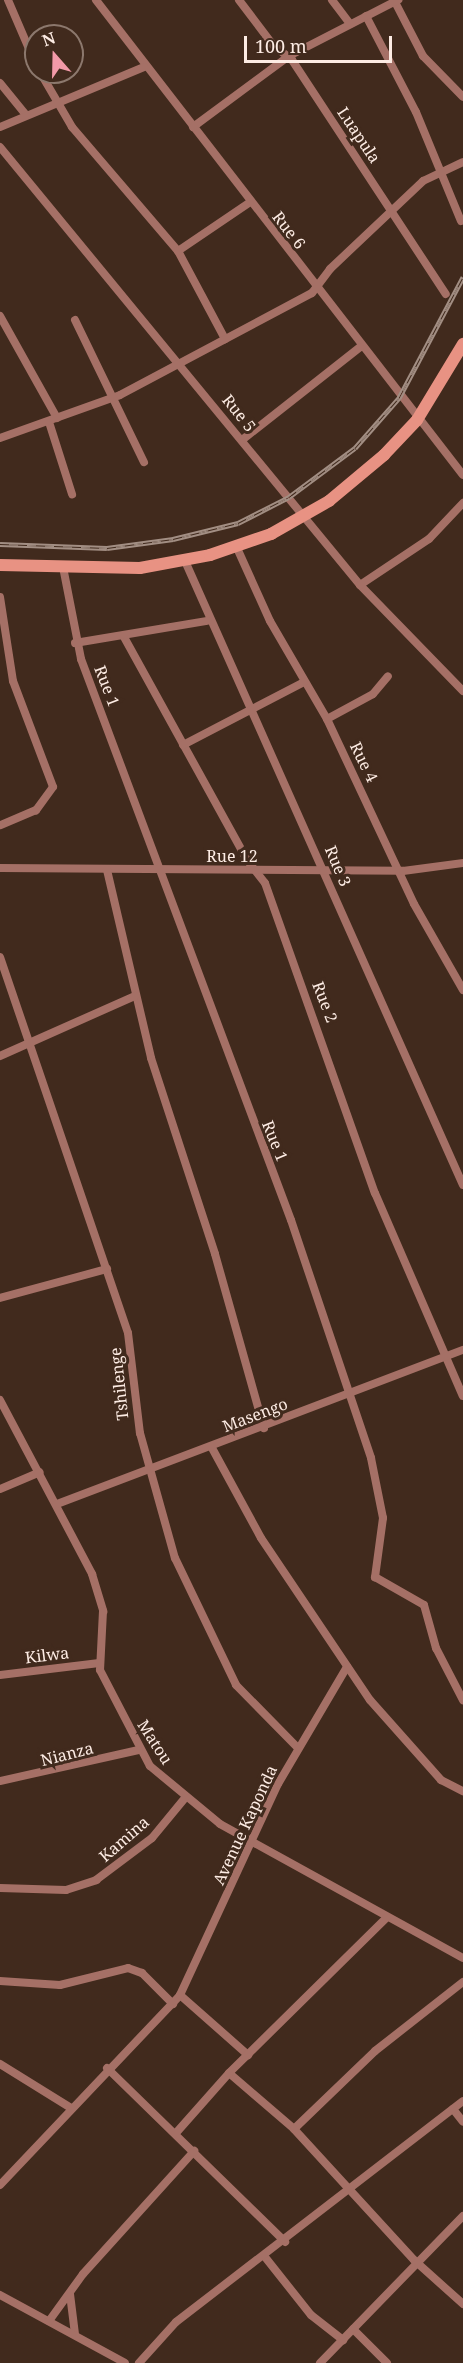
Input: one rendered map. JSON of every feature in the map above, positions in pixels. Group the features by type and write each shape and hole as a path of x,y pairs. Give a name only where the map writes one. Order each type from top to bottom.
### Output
{"main road":[{"path":"0,565 140,568 185,561 237,548 303,519 358,479 417,420 463,344"}],"street":[{"path":"8,0 24,37"},
{"name":"Rue 6","path":"96,0 144,67 316,286 360,347 463,476"},
{"name":"Luapula","path":"239,0 273,45 289,56 394,211 446,294"},
{"path":"332,0 350,24"},
{"path":"193,127 289,56 396,1 423,56 463,97"},
{"path":"366,16 416,112 437,170 460,220"},
{"path":"0,126 57,105 144,67"},
{"path":"0,83 26,115"},
{"path":"46,84 57,105 178,250 225,339"},
{"name":"Rue 5","path":"0,147 180,362 303,519 360,585 463,691"},
{"path":"0,438 111,397 225,339 316,286 437,170 463,162"},
{"path":"178,250 249,203"},
{"path":"0,316 53,420 72,494"},
{"path":"75,320 144,462"},
{"path":"242,440 360,347"},
{"path":"360,585 429,539 463,503"},
{"name":"Rue 4","path":"237,548 304,682 327,719 400,870 463,990"},
{"name":"Rue 3","path":"185,561 207,621 324,869 463,1185"},
{"name":"Rue 1","path":"63,567 75,642 291,1220 349,1396 382,1506 375,1577 424,1605 436,1648 463,1700"},
{"path":"0,597 13,681 53,787 36,810 0,825"},
{"path":"75,642 124,637 207,621"},
{"name":"Rue 2","path":"124,637 183,745 265,884 319,1029 375,1193 463,1396"},
{"path":"327,719 373,694 388,676"},
{"path":"183,745 304,682"},
{"name":"Rue 12","path":"0,868 400,870 463,863"},
{"path":"107,870 135,996 264,1428"},
{"name":"Tshilenge","path":"0,957 107,1269 131,1351 148,1470 175,1558 223,1665 258,1713 298,1748"},
{"path":"0,1056 135,996"},
{"path":"0,1298 107,1269"},
{"name":"Masengo","path":"57,1504 212,1448 463,1350"},
{"name":"Matou","path":"0,1400 57,1504 101,1599 99,1663 139,1750 185,1798 253,1842 386,1918 463,1958"},
{"path":"212,1448 261,1538 346,1667 441,1780 463,1791"},
{"path":"0,1488 40,1472"},
{"name":"Kilwa","path":"0,1675 99,1663"},
{"name":"Avenue Kaponda","path":"0,2185 107,2068 180,1995 298,1748 346,1667"},
{"name":"Nianza","path":"0,1781 139,1750"},
{"name":"Kamina","path":"0,1888 66,1890 96,1880 152,1838 185,1798"},
{"path":"177,2133 229,2073 386,1918"},
{"path":"0,1981 60,1985 128,1968 142,1973 173,2004"},
{"path":"294,2129 375,2051 463,1982"},
{"path":"180,1995 248,2055"},
{"path":"0,2064 71,2108"},
{"path":"107,2068 177,2133 285,2242"},
{"path":"229,2073 294,2129 414,2260 463,2304"},
{"path":"139,2363 176,2322 352,2191 463,2101"},
{"path":"453,2109 463,2122"},
{"path":"49,2321 70,2291 194,2151"},
{"path":"320,2363 414,2260 463,2216"},
{"path":"265,2257 311,2315 343,2340"},
{"path":"70,2291 75,2334"},
{"path":"0,2295 75,2334 108,2359 125,2363"},
{"path":"353,2329 387,2363"}],"railway":[{"path":"0,544 107,548 173,539 238,523 289,497 355,448 399,398 463,277"}]}
